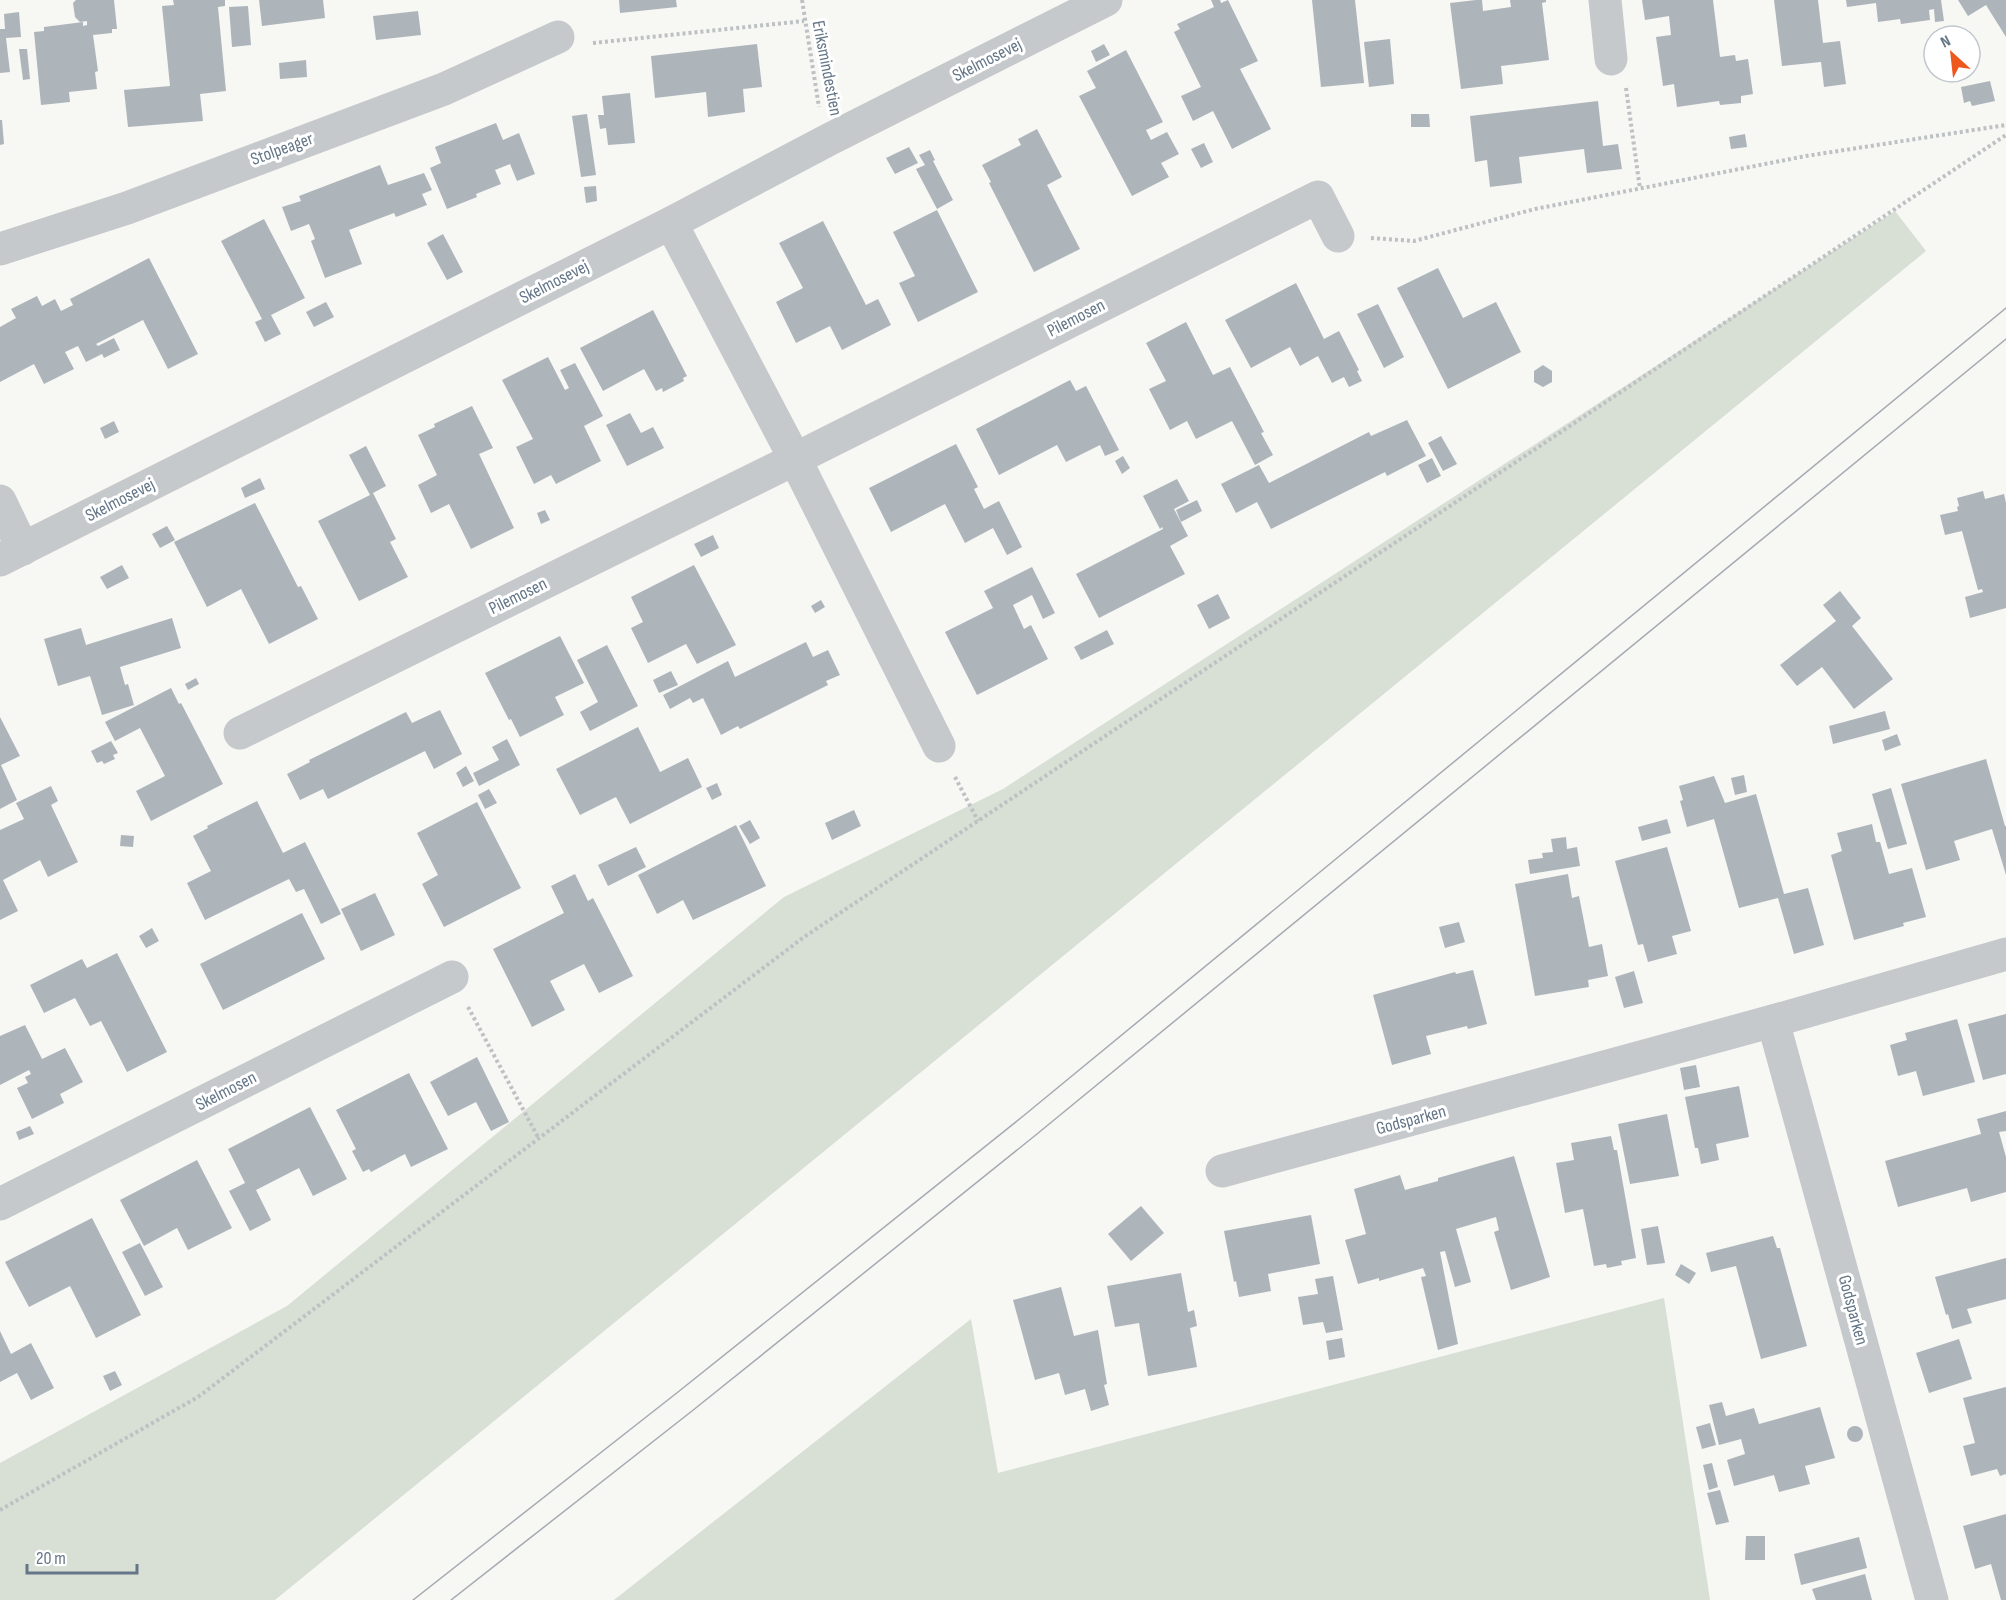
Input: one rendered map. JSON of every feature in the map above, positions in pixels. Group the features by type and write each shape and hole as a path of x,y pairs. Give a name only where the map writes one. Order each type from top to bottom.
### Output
{"street":[{"name":"Skelmosevej","path":"11,555 1107,0"},
{"path":"1605,0 1611,59"},
{"name":"Stolpeager","path":"0,249 127,208 444,89 558,37"},
{"name":"Pilemosen","path":"240,733 795,459 1318,196 1338,236"},
{"path":"670,223 795,459 939,746"},
{"path":"0,501 11,555"},
{"name":"Godsparken","path":"1222,1171 1773,1021 2006,954"},
{"name":"Skelmosen","path":"0,1204 452,977"},
{"name":"Godsparken","path":"1773,1021 1932,1600"}],"path":[{"name":"Eriksmindestien","path":"802,0 820,119 830,139"},
{"path":"558,37 578,45 804,21"},
{"path":"1611,59 1625,81 1640,189"},
{"path":"1338,236 1414,242 1534,208 1806,156 2006,125"},
{"path":"0,1510 198,1397 804,937 2006,135"},
{"path":"939,746 978,821"},
{"path":"452,977 539,1138"}],"shaded area":[{"path":"1895,211 1926,251 275,1600 0,1600 0,1463 287,1306 784,897 1003,789"},
{"path":"1664,1298 1710,1600 614,1600 971,1319 998,1473"}],"building":[{"path":"76,0 114,0 117,29 112,29 112,33 93,35 98,71 95,72 97,89 69,92 70,102 41,105 34,32 44,31 44,27 83,22 83,26 87,25 87,21 80,22 75,17 73,3"},
{"path":"173,0 225,0 225,6 218,7 226,91 200,94 203,121 128,127 124,90 170,86 162,6 174,5"},
{"path":"259,0 323,0 325,18 262,26"},
{"path":"619,0 676,0 677,7 620,13"},
{"path":"1211,0 1220,0 1221,3 1228,0 1258,61 1240,69 1271,129 1232,149 1213,111 1193,121 1181,96 1201,87 1174,32 1180,29 1177,24 1214,7"},
{"path":"1312,0 1355,0 1364,83 1321,87"},
{"path":"1482,0 1483,11 1511,7 1510,0 1546,0 1542,3 1549,60 1501,66 1503,84 1461,89 1450,3"},
{"path":"1642,0 1713,0 1720,57 1735,55 1736,61 1748,59 1753,94 1741,96 1741,103 1720,105 1719,101 1677,107 1674,84 1663,86 1656,37 1671,35 1669,16 1645,20"},
{"path":"1774,0 1818,0 1823,43 1840,41 1846,84 1824,87 1821,62 1782,66"},
{"path":"1846,0 1941,0 1944,21 1935,22 1934,9 1929,10 1930,20 1901,24 1900,19 1878,22 1876,3 1847,7"},
{"path":"1958,0 2006,0 2006,37 1986,5 1968,16"},
{"path":"248,6 251,45 232,47 229,7"},
{"path":"418,11 421,35 376,40 373,16"},
{"path":"19,12 21,37 6,38 10,72 0,73 0,29 5,29 4,14"},
{"path":"1390,39 1394,84 1369,87 1364,42"},
{"path":"757,44 762,87 743,89 745,112 708,117 706,92 655,98 651,56"},
{"path":"1104,44 1110,55 1096,62 1091,51"},
{"path":"19,49 27,49 30,79 23,80"},
{"path":"1126,50 1163,122 1146,130 1151,140 1167,132 1179,154 1161,163 1169,177 1132,196 1079,96 1096,88 1087,71"},
{"path":"306,60 307,77 280,79 279,63"},
{"path":"1990,81 1995,101 1972,106 1970,101 1964,103 1961,87"},
{"path":"630,93 635,143 608,145 606,128 600,129 598,115 604,115 602,96"},
{"path":"1598,101 1603,146 1618,144 1622,169 1587,173 1584,149 1519,157 1522,183 1490,187 1487,160 1475,162 1470,116"},
{"path":"587,114 596,175 581,177 572,116"},
{"path":"1411,114 1429,114 1430,127 1411,127"},
{"path":"0,120 2,120 4,144 0,145"},
{"path":"496,123 503,140 519,133 535,174 517,181 510,164 495,170 501,184 447,209 430,168 441,163 435,147"},
{"path":"1037,129 1062,177 1047,185 1080,249 1034,272 982,165 1021,145 1018,139"},
{"path":"1745,134 1747,147 1731,149 1729,137"},
{"path":"1204,143 1213,162 1201,168 1191,149"},
{"path":"909,147 918,163 895,174 886,158"},
{"path":"930,150 935,160 933,161 953,200 937,209 916,169 925,165 919,155"},
{"path":"380,165 388,185 424,173 432,190 422,194 427,205 396,217 394,213 349,230 362,264 325,278 311,241 315,239 309,224 291,231 282,207 301,201 299,196"},
{"path":"596,186 597,201 586,203 584,187"},
{"path":"937,210 978,292 918,322 899,283 915,276 893,232"},
{"path":"264,219 305,298 271,315 281,334 265,342 255,322 262,319 221,241"},
{"path":"823,221 866,305 878,299 891,325 842,350 830,326 796,343 776,302 803,288 779,243"},
{"path":"443,234 463,272 447,280 427,243"},
{"path":"149,258 198,354 168,369 143,320 96,344 98,346 114,338 120,350 104,358 102,354 86,362 78,346 65,352 74,369 44,384 34,364 0,382 0,327 16,318 11,309 37,296 42,306 55,299 61,311 73,305 70,299"},
{"path":"1438,268 1463,318 1496,302 1521,352 1448,389 1397,288"},
{"path":"1296,283 1324,339 1339,331 1359,370 1357,371 1362,381 1349,387 1344,377 1332,383 1318,356 1300,366 1290,347 1251,368 1225,320"},
{"path":"326,302 334,317 314,327 306,312"},
{"path":"1378,304 1404,357 1384,368 1357,314"},
{"path":"653,310 687,376 683,378 684,381 663,392 662,388 656,391 644,369 603,391 580,348"},
{"path":"1186,322 1213,375 1230,367 1264,432 1261,433 1273,455 1255,465 1232,421 1196,439 1187,421 1170,430 1149,389 1166,381 1146,343"},
{"path":"548,357 565,390 569,388 560,370 575,363 603,416 584,426 601,461 556,484 551,475 534,484 516,447 533,439 502,380"},
{"path":"1543,365 1552,371 1552,382 1543,387 1534,382 1534,371"},
{"path":"1070,380 1076,391 1086,386 1119,450 1105,456 1100,445 1066,462 1057,445 999,475 976,429"},
{"path":"472,406 493,448 479,454 514,528 471,549 449,504 431,513 418,485 437,475 418,435 435,427 434,424"},
{"path":"630,413 641,433 653,427 664,448 627,466 606,425"},
{"path":"1407,420 1426,456 1387,476 1385,472 1271,529 1257,502 1236,513 1221,484 1259,465 1269,483 1369,432 1371,436"},
{"path":"114,421 119,432 105,439 100,428"},
{"path":"1441,436 1457,464 1443,471 1428,443"},
{"path":"956,444 978,487 974,489 984,509 999,501 1022,547 1007,555 993,528 965,543 945,504 891,532 869,488"},
{"path":"366,446 386,486 373,493 396,539 390,542 408,577 359,601 318,521 370,495 349,455"},
{"path":"1123,456 1130,468 1122,474 1115,461"},
{"path":"1432,458 1441,476 1427,483 1418,465"},
{"path":"260,478 265,489 245,498 241,488"},
{"path":"1177,479 1189,501 1174,509 1188,536 1170,546 1185,574 1099,618 1076,574 1163,529 1162,527 1160,529 1143,496"},
{"path":"1983,491 1985,499 2004,494 2006,503 2006,608 1970,618 1965,597 1983,592 1982,589 1978,590 1962,531 1945,535 1940,515 1958,511 1957,498"},
{"path":"1197,500 1202,511 1181,522 1176,510"},
{"path":"255,503 298,587 301,586 318,619 269,644 241,589 207,607 174,542"},
{"path":"545,510 550,520 541,524 537,513"},
{"path":"167,526 175,540 160,548 152,534"},
{"path":"713,535 719,548 701,557 694,544"},
{"path":"122,565 129,578 107,589 100,577"},
{"path":"694,565 736,645 697,664 686,644 648,663 631,628 643,622 631,597"},
{"path":"1032,567 1055,613 1043,619 1032,595 1013,605 1024,629 1031,625 1048,659 977,695 945,632 993,608 984,591"},
{"path":"1840,591 1861,618 1852,626 1893,679 1854,709 1822,667 1797,686 1780,665 1836,621 1823,605"},
{"path":"1218,594 1230,618 1209,629 1197,605"},
{"path":"821,600 825,607 815,613 811,606"},
{"path":"172,618 181,648 120,667 134,705 102,715 90,676 58,686 44,639 81,628 86,645"},
{"path":"1107,630 1114,644 1081,660 1074,647"},
{"path":"560,636 584,683 555,697 564,715 520,737 485,673"},
{"path":"806,642 813,657 828,650 840,675 826,681 828,685 740,729 738,726 721,735 703,698 693,703 690,698 670,709 663,695 728,661 735,677"},
{"path":"607,645 638,706 590,731 580,712 598,702 577,660"},
{"path":"671,671 678,685 659,693 653,680"},
{"path":"196,678 199,684 188,690 185,684"},
{"path":"171,688 223,784 151,821 136,791 165,776 140,728 115,741 105,722"},
{"path":"440,710 462,754 434,769 425,751 328,799 323,789 300,800 287,774 310,762 309,760 406,712 412,723"},
{"path":"1885,711 1890,729 1833,744 1829,726"},
{"path":"0,717 20,756 1,765 17,800 0,809"},
{"path":"638,727 660,772 688,758 702,787 630,824 616,797 580,815 556,769"},
{"path":"1897,734 1901,745 1885,751 1882,740"},
{"path":"507,739 520,765 479,786 473,773 499,760 492,747"},
{"path":"111,741 118,753 113,755 115,759 104,764 102,761 97,763 91,751"},
{"path":"1986,759 2006,826 2006,875 1992,829 1954,841 1960,860 1926,870 1901,784"},
{"path":"466,766 474,781 463,787 456,773"},
{"path":"1744,775 1747,792 1735,795 1731,778"},
{"path":"1714,776 1725,803 1756,794 1784,894 1808,888 1824,945 1794,954 1778,898 1739,908 1714,819 1687,827 1680,801 1683,800 1679,786"},
{"path":"717,783 722,795 712,800 706,788"},
{"path":"51,786 58,801 51,805 78,862 48,877 40,860 3,880 18,911 0,920 0,830 24,819 16,803"},
{"path":"1891,788 1907,844 1888,849 1872,794"},
{"path":"489,789 497,803 485,809 478,795"},
{"path":"257,801 283,853 305,842 341,914 321,924 304,889 296,892 289,879 205,920 187,883 211,871 193,836 208,828 207,826"},
{"path":"477,802 521,888 444,927 422,884 438,875 417,833"},
{"path":"854,810 861,826 832,840 825,823"},
{"path":"1667,819 1671,833 1642,841 1638,827"},
{"path":"750,820 760,838 750,844 739,826"},
{"path":"1872,824 1876,842 1880,842 1889,874 1912,868 1926,917 1903,923 1904,926 1854,940 1831,855 1842,851 1837,833"},
{"path":"736,825 766,886 693,920 683,900 657,914 638,875"},
{"path":"121,835 134,836 133,847 120,846"},
{"path":"1566,837 1567,849 1577,847 1580,866 1530,874 1528,860 1543,858 1542,853 1553,852 1551,839"},
{"path":"636,847 646,867 608,886 598,865"},
{"path":"1667,847 1691,931 1672,936 1677,954 1648,962 1643,944 1638,945 1615,861"},
{"path":"575,874 588,901 593,898 633,976 599,993 584,964 550,981 565,1010 532,1027 493,949 564,913 551,886"},
{"path":"1568,874 1572,898 1579,896 1589,947 1602,944 1608,976 1588,980 1589,987 1535,996 1515,884"},
{"path":"375,893 395,935 361,951 341,909"},
{"path":"302,913 325,959 223,1010 200,964"},
{"path":"1459,922 1465,942 1445,948 1439,927"},
{"path":"152,928 159,941 146,948 139,936"},
{"path":"117,953 167,1052 127,1072 101,1021 90,1026 75,998 44,1013 30,985 82,959 87,968"},
{"path":"1473,970 1487,1024 1468,1029 1467,1026 1426,1036 1431,1054 1392,1065 1373,995 1455,972 1456,974"},
{"path":"1634,971 1643,1003 1624,1008 1615,977"},
{"path":"2006,1014 2006,1074 1983,1080 1968,1024"},
{"path":"1957,1019 1975,1082 1923,1096 1916,1071 1898,1076 1890,1045 1907,1040 1905,1033"},
{"path":"25,1025 42,1059 65,1048 83,1082 60,1094 64,1103 32,1119 17,1088 28,1083 25,1077 31,1074 29,1070 0,1085 0,1036"},
{"path":"477,1057 509,1122 491,1131 476,1102 448,1116 430,1082"},
{"path":"1696,1065 1700,1087 1684,1090 1680,1068"},
{"path":"409,1073 448,1149 411,1167 405,1154 371,1172 369,1169 363,1172 352,1151 356,1149 336,1110"},
{"path":"1739,1086 1749,1137 1716,1144 1719,1160 1701,1164 1698,1148 1695,1148 1685,1097"},
{"path":"310,1107 347,1179 313,1196 299,1168 256,1190 271,1220 250,1231 229,1191 245,1183 228,1149"},
{"path":"2006,1111 2006,1131 1999,1132 2006,1157 2006,1192 1971,1202 1967,1188 1898,1207 1885,1161 1981,1134 1977,1119"},
{"path":"1667,1114 1679,1176 1630,1184 1618,1124"},
{"path":"30,1126 34,1134 19,1140 16,1132"},
{"path":"1611,1136 1614,1150 1617,1150 1636,1258 1621,1261 1622,1265 1607,1268 1606,1264 1594,1266 1583,1209 1565,1213 1556,1163 1574,1160 1571,1143"},
{"path":"1514,1156 1550,1277 1511,1290 1494,1232 1499,1230 1496,1217 1456,1229 1471,1282 1455,1287 1445,1251 1440,1252 1458,1344 1438,1350 1421,1277 1426,1276 1423,1268 1379,1281 1379,1278 1358,1284 1345,1240 1366,1234 1354,1189 1400,1175 1405,1190"},
{"path":"197,1160 232,1228 188,1250 177,1228 144,1246 120,1200"},
{"path":"1141,1206 1164,1233 1131,1261 1108,1234"},
{"path":"1311,1215 1320,1264 1268,1274 1271,1291 1239,1297 1224,1231"},
{"path":"92,1218 141,1315 96,1338 70,1286 29,1307 5,1262"},
{"path":"1658,1226 1665,1263 1647,1265 1641,1229"},
{"path":"1773,1236 1777,1248 1780,1248 1807,1346 1761,1359 1736,1266 1711,1272 1706,1253"},
{"path":"140,1243 163,1287 145,1296 122,1252"},
{"path":"2006,1258 2006,1299 1967,1309 1972,1323 1952,1329 1935,1277"},
{"path":"1681,1264 1696,1273 1689,1284 1675,1275"},
{"path":"1181,1273 1188,1312 1194,1310 1197,1326 1190,1328 1197,1367 1148,1376 1139,1323 1115,1327 1107,1286"},
{"path":"1333,1276 1343,1330 1326,1333 1323,1322 1303,1325 1298,1297 1318,1294 1315,1279"},
{"path":"1061,1287 1074,1336 1098,1330 1107,1384 1104,1385 1109,1405 1091,1411 1085,1389 1065,1395 1059,1373 1035,1380 1013,1300"},
{"path":"0,1331 11,1354 31,1343 54,1388 31,1400 17,1373 0,1382"},
{"path":"1342,1338 1345,1357 1329,1360 1326,1341"},
{"path":"1959,1339 1972,1379 1929,1393 1916,1353"},
{"path":"115,1371 122,1385 110,1391 103,1376"},
{"path":"2006,1387 2006,1474 2000,1476 1997,1469 1971,1476 1963,1446 1975,1443 1963,1398"},
{"path":"1722,1402 1726,1416 1754,1408 1759,1424 1820,1407 1835,1458 1805,1466 1810,1484 1779,1492 1774,1475 1734,1486 1727,1460 1745,1454 1741,1439 1719,1445 1709,1405"},
{"path":"1710,1423 1716,1445 1702,1449 1696,1427"},
{"path":"1855,1426 1861,1428 1863,1434 1861,1440 1855,1442 1849,1440 1847,1434 1849,1428"},
{"path":"1712,1463 1718,1487 1709,1490 1703,1465"},
{"path":"1720,1490 1729,1522 1716,1525 1707,1493"},
{"path":"2006,1514 2006,1600 2001,1600 1991,1564 1975,1569 1963,1526"},
{"path":"1746,1536 1765,1536 1765,1560 1745,1560"},
{"path":"1859,1537 1867,1568 1801,1585 1794,1554"},
{"path":"1865,1574 1872,1600 1816,1600 1812,1589"}],"tram line":[{"path":"413,1600 1022,1117 2006,308"},
{"path":"451,1600 692,1411 1037,1134 2006,339"}]}
